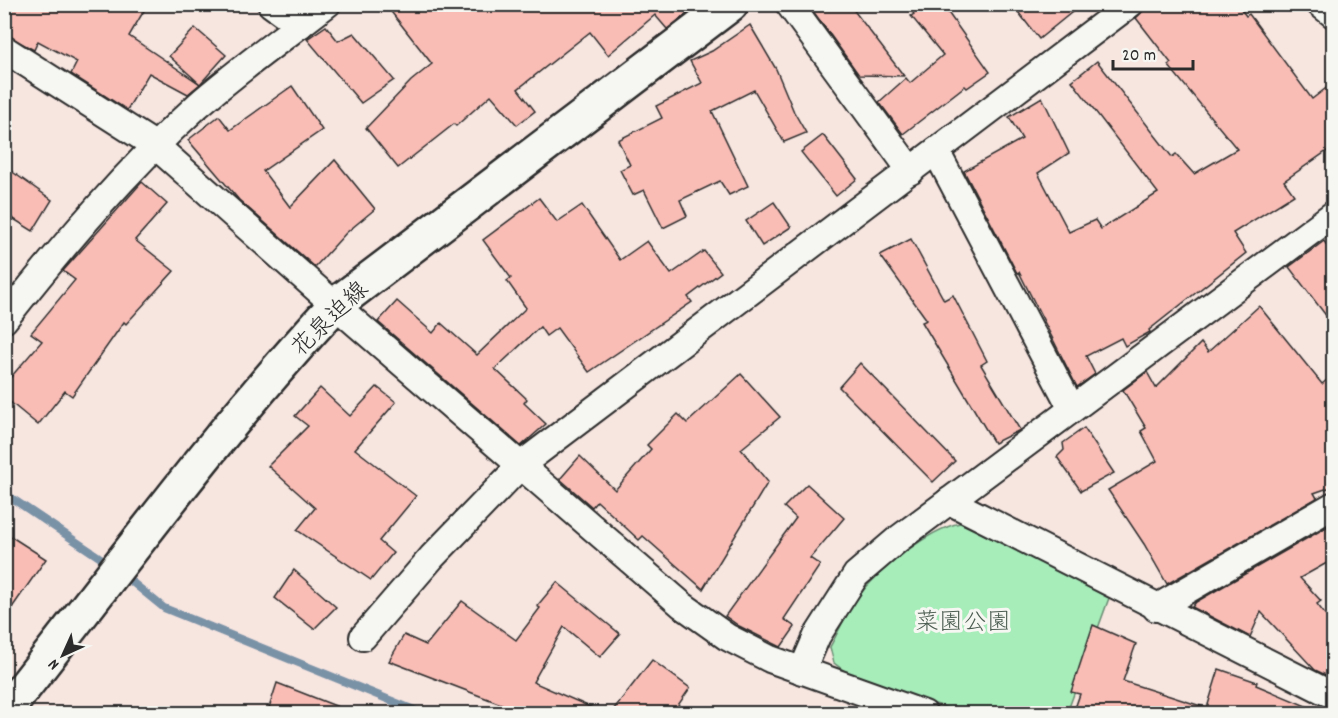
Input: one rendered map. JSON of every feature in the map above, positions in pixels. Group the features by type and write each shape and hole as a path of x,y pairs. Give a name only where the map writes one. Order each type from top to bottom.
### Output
{"main road":[{"name":"花泉迫線","path":"4,712 220,439 293,350 335,305 731,4"}],"street":[{"path":"271,4 300,25"},
{"path":"4,320 74,233 156,146 207,99 327,4"},
{"path":"789,4 911,171"},
{"path":"363,637 432,557 522,464 1130,4"},
{"path":"1320,4 1334,15"},
{"path":"4,49 156,146 335,305 522,464 682,605 727,637 770,659 924,714"},
{"path":"936,151 1072,409"},
{"path":"802,671 817,636 856,575 949,501 1334,214"},
{"path":"949,501 1156,608 1334,696"},
{"path":"1156,608 1334,506"}],"green space":[{"name":"菜園公園","path":"960,523 1033,557 1109,598 1067,713 962,713 850,675 834,663 830,647 849,610 866,587 890,564 918,543 947,527"}],"building":[{"path":"4,4 148,4 129,36 200,84 188,94 149,73 127,110 71,74 77,62 38,41 34,50 4,34"},
{"path":"385,4 699,4 667,29 655,15 608,55 590,32 518,89 535,111 517,125 491,95 456,126 454,124 398,168 366,128 411,81 432,64"},
{"path":"808,4 849,4 904,76 859,75"},
{"path":"906,4 942,4 990,72 967,88 965,86 903,134 879,102 906,78 910,83 943,55 911,16 914,14"},
{"path":"1012,4 1082,4 1039,39"},
{"path":"1145,4 1237,4 1246,16 1249,14 1312,99 1334,82 1334,146 1284,181 1294,195 1233,233 1246,253 1149,330 1150,332 1125,346 1121,338 1086,356 1095,374 1077,387 1019,272 1017,273 964,171 1022,139 1009,117 1042,97 1069,153 1038,173 1069,232 1095,220 1101,229 1158,193 1072,81 1097,61 1172,157 1176,154 1194,174 1237,149 1168,65 1171,63 1136,18 1144,10"},
{"path":"750,25 776,69 794,112 806,133 784,142 754,90 712,111 748,186 729,195 720,181 680,200 687,216 663,228 644,190 633,195 620,170 630,165 618,140 662,118 656,106 702,83 690,61 712,51"},
{"path":"326,26 338,41 354,33 394,80 361,103 307,39"},
{"path":"195,28 226,55 200,84 169,56"},
{"path":"292,86 322,130 263,171 290,207 335,160 375,209 346,233 315,267 239,200 188,140 219,116 230,130"},
{"path":"823,135 857,179 836,196 801,152"},
{"path":"4,166 52,200 33,231 4,213"},
{"path":"142,182 167,204 135,240 174,271 126,324 124,322 72,396 65,391 38,425 4,397 4,385 42,341 31,333 75,280 63,271"},
{"path":"539,198 557,222 582,205 620,260 647,241 671,274 704,251 721,272 688,297 692,302 589,372 557,328 546,336 540,327 495,369 527,399 524,403 546,424 521,446 378,322 397,301 433,333 441,323 477,355 526,308 507,281 511,278 483,240"},
{"path":"774,202 791,227 762,246 746,221"},
{"path":"911,239 944,300 953,295 987,361 981,365 1020,430 994,443 922,322 927,320 880,255"},
{"path":"1324,241 1334,256 1334,326 1289,267"},
{"path":"1259,306 1322,384 1334,374 1334,486 1314,493 1317,498 1167,584 1108,490 1157,461 1141,431 1146,428 1123,390 1147,372 1156,388 1201,343 1208,352"},
{"path":"860,363 955,461 933,482 839,387"},
{"path":"741,374 780,417 741,449 768,482 703,589 643,536 639,540 597,501 592,507 560,479 580,456 615,490 651,449 647,445 678,414 687,423"},
{"path":"377,387 396,402 355,449 416,496 379,541 393,553 371,580 297,530 315,508 268,466 308,426 295,416 320,388 350,416"},
{"path":"1084,428 1114,473 1081,491 1057,457 1064,450 1063,443"},
{"path":"807,484 844,518 810,558 820,565 784,619 795,627 781,647 739,626 725,616 796,518 784,507"},
{"path":"1332,524 1334,559 1300,578 1321,601 1317,604 1334,626 1334,679 1315,670 1261,612 1250,637 1192,607 1196,602"},
{"path":"4,532 46,559 4,619"},
{"path":"294,570 336,607 314,629 275,598"},
{"path":"557,582 620,634 600,657 564,627 533,682 606,714 527,714 389,661 404,635 426,645 462,601 516,640 540,608 537,606"},
{"path":"1093,625 1136,644 1123,681 1207,708 1219,669 1257,682 1256,685 1325,714 1073,714 1080,694 1071,692"},
{"path":"652,660 690,688 672,714 610,714"},
{"path":"277,683 351,712 350,714 267,714"}],"waterway":[{"path":"4,493 111,565"},
{"path":"121,573 164,608 424,714"}]}
